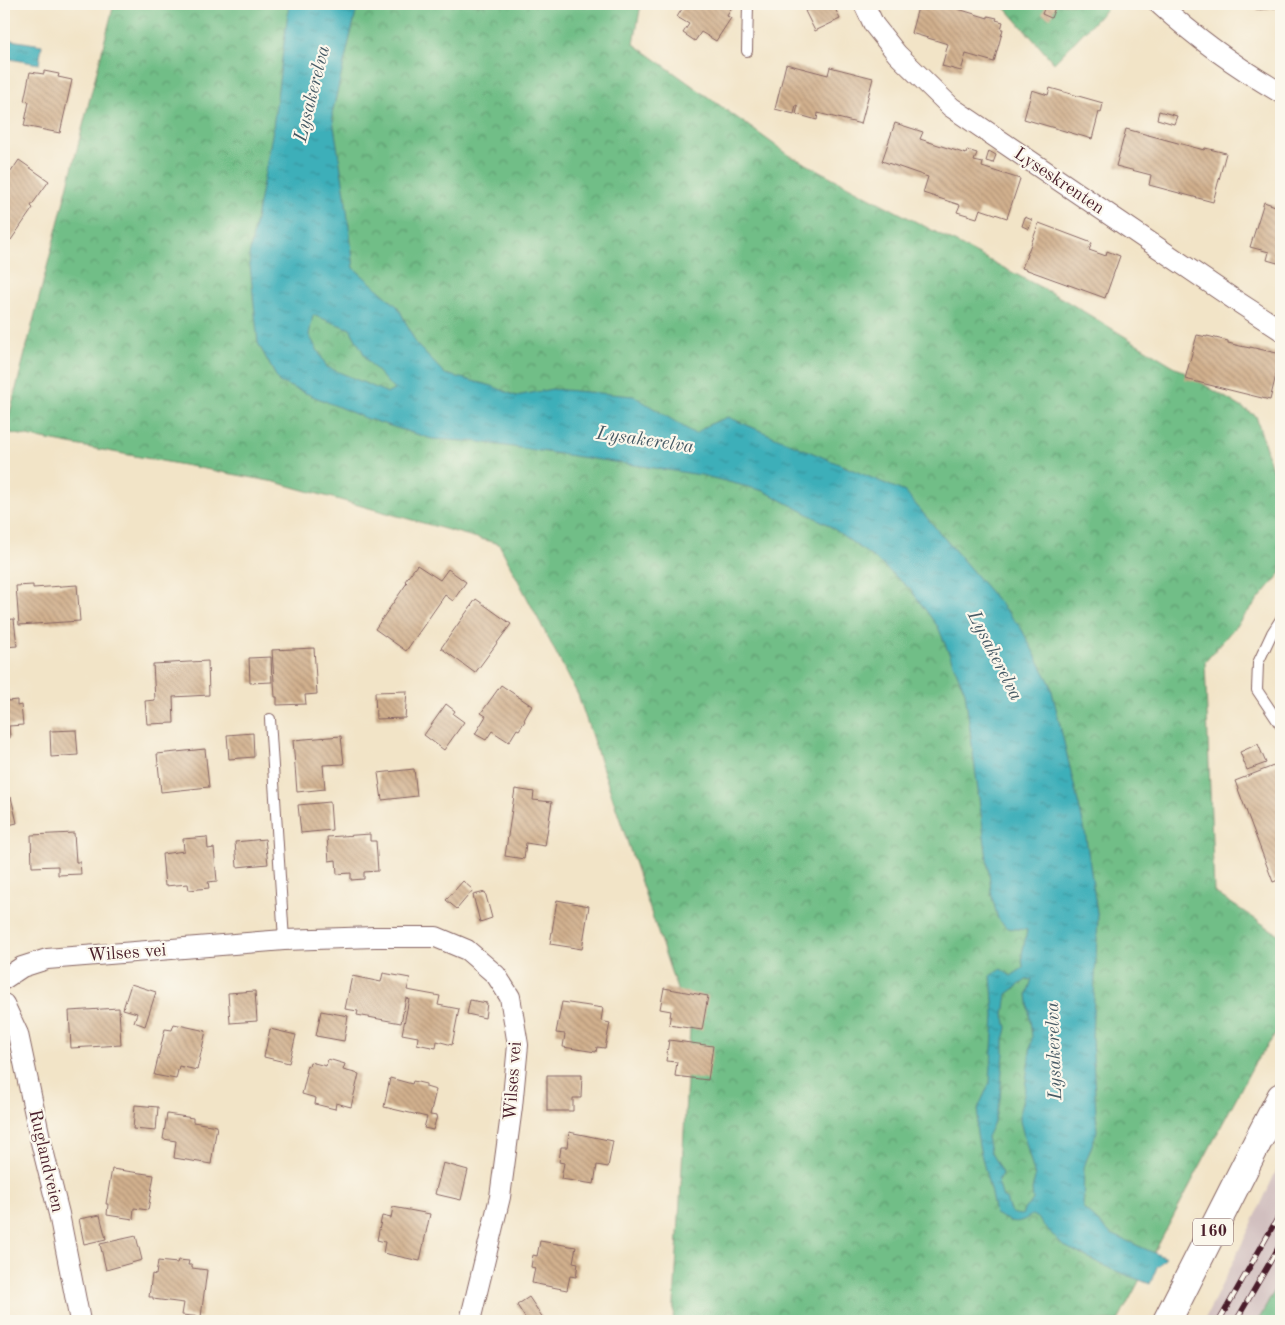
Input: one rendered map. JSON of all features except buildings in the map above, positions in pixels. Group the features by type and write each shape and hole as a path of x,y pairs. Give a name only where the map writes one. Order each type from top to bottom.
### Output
{"main road":[{"name":"160","path":"1168,1321 1281,1097"}],"street":[{"name":"Lyseskrenten","path":"864,4 874,25 897,54 951,108 1281,330"},
{"path":"1159,4 1202,41 1281,93"},
{"name":"Wilses vei","path":"4,979 22,967 47,959 284,940 436,937 467,950 496,975 510,997 518,1044 500,1197 470,1321"},
{"name":"Ruglandveien","path":"4,1004 18,1034 38,1129 59,1214 80,1321"}],"lane":[{"path":"747,52 748,4"},
{"path":"1281,618 1272,632 1258,664 1257,690 1281,726"},
{"path":"270,719 284,940"}],"shaded area":[{"path":"1281,1160 1281,1278 1258,1321 1204,1321 1256,1215"}],"green space":[{"path":"114,4 641,4 634,44 789,155 1063,299 1256,416 1281,498 1281,573 1205,662 1214,892 1281,936 1281,1027 1254,1064 1118,1321 673,1321 690,1028 578,695 499,544 275,482 5,432"},
{"path":"1002,4 1111,4 1054,63"},
{"path":"1281,1279 1281,1321 1258,1321"}],"water":[{"name":"Lysakerelva","path":"289,4 358,4 332,114 345,194 354,268 398,307 417,345 445,374 492,386 516,396 552,389 634,396 695,434 708,425 728,417 905,492 1021,628 1050,683 1085,831 1098,919 1092,1038 1097,1131 1084,1167 1083,1208 1111,1234 1166,1258 1157,1267 1150,1284 1111,1269 1062,1245 1032,1215 1022,1221 1014,1222 995,1214 976,1127 979,1106 990,1082 994,1016 991,975 1001,969 1011,976 1023,968 1022,954 1027,930 1007,928 998,919 992,897 965,692 938,627 910,589 875,559 827,524 764,491 701,475 479,442 432,439 365,418 279,382 258,343 249,256 272,135","holes":["313,315 350,329 368,361 394,390 388,393 327,367 309,335","1032,979 1027,994 1032,1037 1024,1095 1020,1110 1020,1121 1035,1177 1032,1190 1033,1201 1025,1208 1022,1215 1012,1213 1006,1199 1003,1198 998,1182 1002,1173 990,1151 987,1137 994,1122 1000,1099 1004,1040 1007,1028 1004,1015 1007,994 1026,980"]},
{"path":"4,39 42,45 39,64 4,58"}],"railway":[{"path":"1219,1321 1281,1212"},
{"path":"1236,1321 1281,1243"}]}
